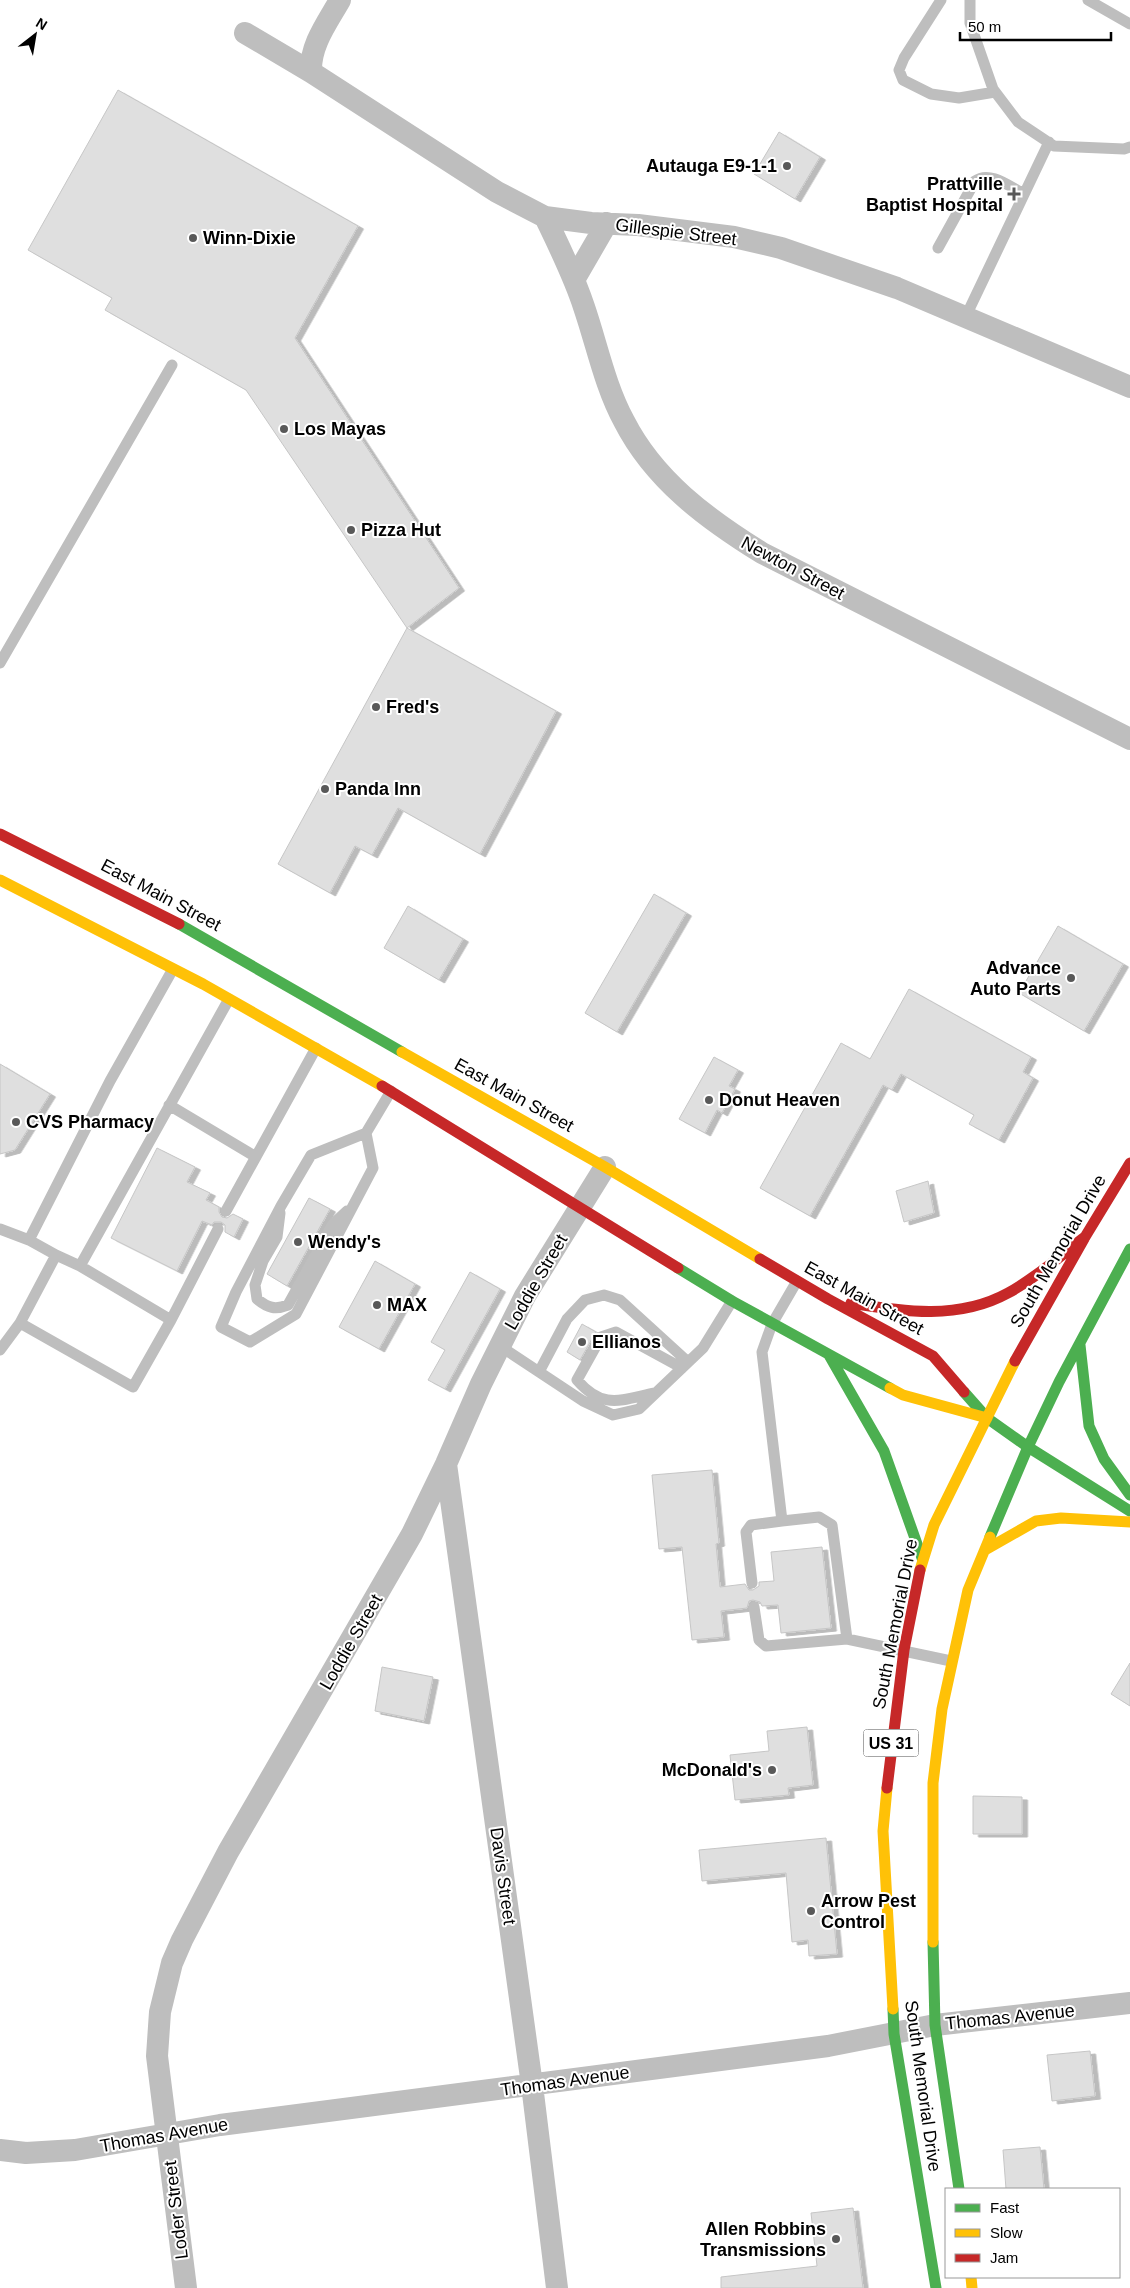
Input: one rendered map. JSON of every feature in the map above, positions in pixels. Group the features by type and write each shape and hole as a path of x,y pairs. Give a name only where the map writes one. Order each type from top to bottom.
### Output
{"main road":[{"name":"East Main Street","path":"0,834 168,916 231,952 272,979 605,1167 828,1299 934,1356 987,1418 1028,1447 1130,1511"},
{"name":"East Main Street","path":"0,880 229,999 391,1091 579,1208 772,1324 903,1395 987,1418"},
{"name":"South Memorial Drive","path":"936,2288 894,2034 883,1831 892,1736 904,1650 922,1558 934,1525 1021,1350 1085,1237 1130,1163"},
{"path":"828,1299 910,1311 960,1310 984,1303 1007,1293 1085,1237"},
{"name":"South Memorial Drive","path":"959,2188 935,2025 932,1904 933,1783 942,1709 968,1590 1028,1447 1059,1382 1130,1249"},
{"path":"1080,1345 1089,1426 1104,1459 1130,1495"},
{"path":"829,1355 884,1451 922,1558"},
{"path":"985,1550 1036,1521 1061,1518 1130,1522"}],"street":[{"path":"311,72 310,60 316,43 340,0"},
{"name":"Gillespie Street","path":"246,33 311,72 497,192 545,216 734,237 781,248 851,270 1128,384"},
{"name":"Newton Street","path":"545,216 574,280 623,421 665,478 720,527 762,553 1130,740"},
{"path":"574,280 607,223"},
{"name":"Loddie Street","path":"167,2132 157,2035 165,1987 175,1955 228,1852 412,1534 446,1464 481,1384 525,1296 605,1167"},
{"name":"Davis Street","path":"446,1464 532,2085 557,2288"},
{"name":"Thomas Avenue","path":"0,2150 26,2153 75,2150 167,2132 828,2046 935,2025 1130,2003"},
{"name":"Loder Street","path":"167,2132 186,2288"}],"lane":[{"path":"941,0 904,58 899,70 903,80 931,94 960,98 995,92"},
{"path":"970,0 970,23 995,92 1018,122 1054,146 1128,146"},
{"path":"1088,0 1130,24"},
{"path":"966,316 1049,142"},
{"path":"938,248 975,181 980,177 990,177 1024,194"},
{"path":"0,663 172,365"},
{"path":"29,1240 110,1081 173,969"},
{"path":"80,1266 229,999"},
{"path":"226,1211 316,1048"},
{"path":"366,1133 373,1168 296,1314 250,1342 222,1327 236,1292 281,1206 311,1155 366,1133 391,1091"},
{"path":"169,1105 256,1156"},
{"path":"281,1206 277,1237 263,1261 255,1285 257,1299 265,1306 276,1309 288,1306 333,1224 354,1205"},
{"path":"0,1229 29,1240 80,1266 172,1320"},
{"path":"20,1323 133,1386 172,1320 218,1229"},
{"path":"0,1350 20,1323 56,1255"},
{"path":"782,1522 762,1352 772,1324 797,1281"},
{"path":"540,1372 567,1319 585,1300 604,1295 620,1300 685,1365"},
{"path":"500,1346 583,1401 613,1415 639,1409 703,1348 732,1301"},
{"path":"656,1392 608,1402 587,1392 577,1380 601,1338 616,1332 685,1365"},
{"path":"752,1583 746,1532 751,1525 819,1517 832,1525 847,1640"},
{"path":"754,1607 759,1640 766,1646 847,1640 951,1661"}],"building":[{"name":"Winn-Dixie","path":"118,90 358,226 295,338 459,588 407,628 246,390 105,310 112,298 28,250"},
{"name":"Autauga E9-1-1","path":"779,132 820,157 795,199 754,174"},
{"path":"407,628 556,711 480,854 398,808 372,855 355,846 330,893 278,864"},
{"path":"654,894 686,913 617,1032 585,1013"},
{"path":"408,906 463,939 439,980 384,948"},
{"name":"Advance Auto Parts","path":"1058,926 1123,964 1084,1031 1019,993"},
{"path":"909,989 1031,1057 1023,1072 1033,1078 999,1140 969,1124 974,1115 901,1074 892,1090 883,1085 810,1216 760,1188 841,1043 870,1059"},
{"name":"Donut Heaven","path":"714,1057 738,1070 729,1086 735,1089 722,1113 717,1110 705,1133 679,1119"},
{"name":"CVS Pharmacy","path":"0,1064 50,1094 15,1150 0,1154"},
{"path":"157,1148 195,1167 187,1182 210,1193 206,1200 219,1207 222,1217 227,1218 233,1214 243,1219 234,1237 225,1232 225,1225 221,1222 214,1222 212,1225 202,1221 177,1271 111,1238"},
{"path":"928,1181 934,1213 904,1222 896,1191"},
{"name":"Wendy's","path":"309,1198 330,1209 287,1286 267,1274"},
{"name":"MAX","path":"375,1261 415,1284 379,1349 339,1327"},
{"path":"470,1272 500,1289 445,1389 428,1380 445,1350 431,1342"},
{"name":"Ellianos","path":"582,1324 596,1332 580,1360 567,1352"},
{"path":"712,1470 719,1543 716,1544 720,1587 745,1584 749,1590 753,1590 759,1586 759,1582 774,1581 771,1552 822,1547 831,1628 781,1633 778,1605 762,1606 760,1602 753,1600 749,1601 747,1608 721,1611 724,1637 692,1640 682,1547 659,1549 652,1475"},
{"path":"1130,1663 1130,1706 1111,1694"},
{"path":"382,1667 433,1677 424,1721 375,1711"},
{"name":"McDonald's","path":"807,1727 813,1785 788,1788 789,1795 735,1800 730,1755 769,1751 767,1731"},
{"path":"973,1796 1022,1797 1022,1834 973,1834"},
{"name":"Arrow Pest Control","path":"826,1838 837,1954 809,1956 808,1940 792,1942 786,1873 702,1881 699,1850"},
{"path":"1090,2051 1095,2096 1052,2101 1047,2055"},
{"path":"1040,2147 1044,2188 1006,2188 1003,2150"},
{"name":"Allen Robbins Transmissions","path":"853,2208 863,2288 721,2288 721,2277 817,2266 811,2213"}],"traffic: fast":[{"path":"179,924 402,1052"},
{"path":"990,1537 1028,1447 1059,1382 1130,1249"},
{"path":"678,1268 732,1301 890,1388"},
{"path":"1080,1345 1089,1426 1104,1459 1130,1495"},
{"path":"829,1355 884,1451 922,1558"},
{"path":"964,1392 987,1418 1028,1447 1130,1511"},
{"path":"933,1942 935,2025 959,2188"},
{"path":"893,2009 894,2034 936,2288"}],"traffic: slow":[{"path":"0,880 203,984 382,1086"},
{"path":"402,1052 605,1167 760,1259"},
{"path":"920,1570 934,1525 1015,1361"},
{"path":"890,1388 903,1395 987,1418"},
{"path":"985,1550 1036,1521 1061,1518 1130,1522"},
{"path":"933,1942 933,1783 942,1709 968,1590 990,1537"},
{"path":"887,1788 883,1831 893,2009"},
{"path":"971,2278 972,2288"}],"traffic: jam":[{"path":"0,834 179,924"},
{"path":"382,1086 678,1268"},
{"path":"1015,1361 1085,1237 1130,1163"},
{"path":"851,1303 931,1312 970,1307 989,1302 1008,1293 1038,1274 1085,1237"},
{"path":"760,1259 828,1299 933,1356 964,1392"},
{"path":"887,1788 904,1650 920,1570"}],"place":[{"name":"Autauga E9-1-1","path":"787,166"},
{"name":"Prattville Baptist Hospital","path":"1014,194"},
{"name":"Winn-Dixie","path":"193,238"},
{"name":"Los Mayas","path":"284,429"},
{"name":"Pizza Hut","path":"351,530"},
{"name":"Fred's","path":"376,707"},
{"name":"Panda Inn","path":"325,789"},
{"name":"Advance Auto Parts","path":"1071,978"},
{"name":"Donut Heaven","path":"709,1100"},
{"name":"CVS Pharmacy","path":"16,1122"},
{"name":"Wendy's","path":"298,1242"},
{"name":"MAX","path":"377,1305"},
{"name":"Ellianos","path":"582,1342"},
{"name":"McDonald's","path":"772,1770"},
{"name":"Arrow Pest Control","path":"811,1911"},
{"name":"Allen Robbins Transmissions","path":"836,2239"}]}
